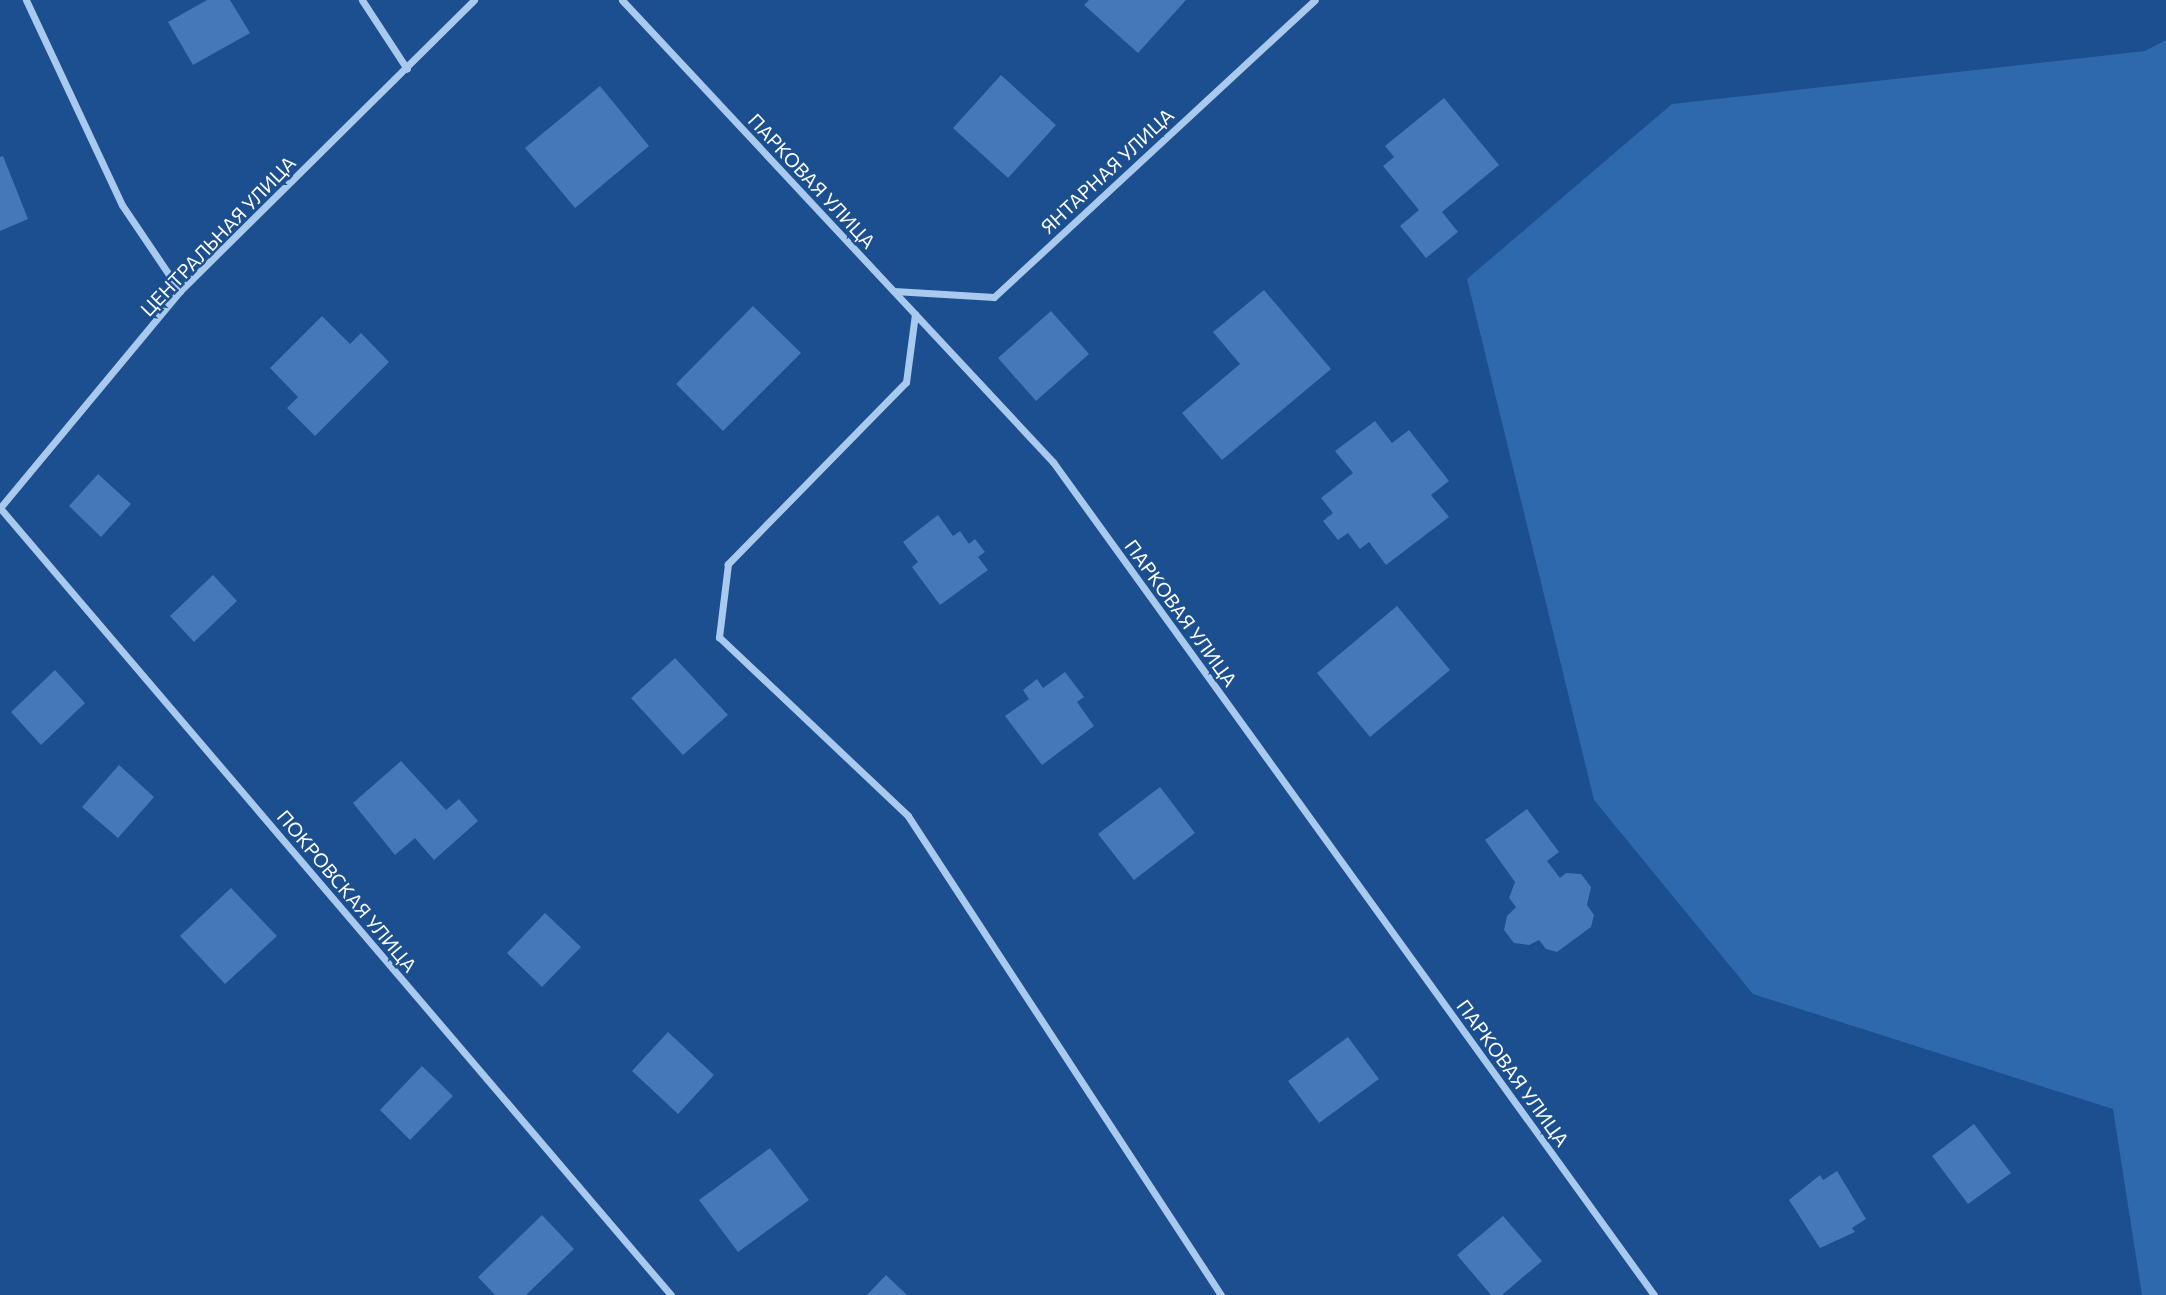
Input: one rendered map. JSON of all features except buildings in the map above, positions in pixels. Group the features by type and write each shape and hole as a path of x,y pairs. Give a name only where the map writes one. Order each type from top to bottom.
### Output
{"street":[{"path":"26,0 122,205 180,291"},
{"path":"362,0 407,69"},
{"name":"ЦЕНТРАЛЬНАЯ УЛИЦА","path":"0,508 180,291 474,0"},
{"name":"ПАРКОВАЯ УЛИЦА","path":"622,0 1052,462 1654,1295"},
{"name":"ЯНТАРНАЯ УЛИЦА","path":"894,291 994,296 1315,0"},
{"path":"915,314 906,382 727,564 719,637 908,816 1222,1295"},
{"name":"ПОКРОВСКАЯ УЛИЦА","path":"0,508 671,1295"}],"shaded area":[{"path":"2166,40 2166,1295 2142,1295 2113,1109 1753,994 1594,800 1467,279 1672,104 2145,51"}]}
